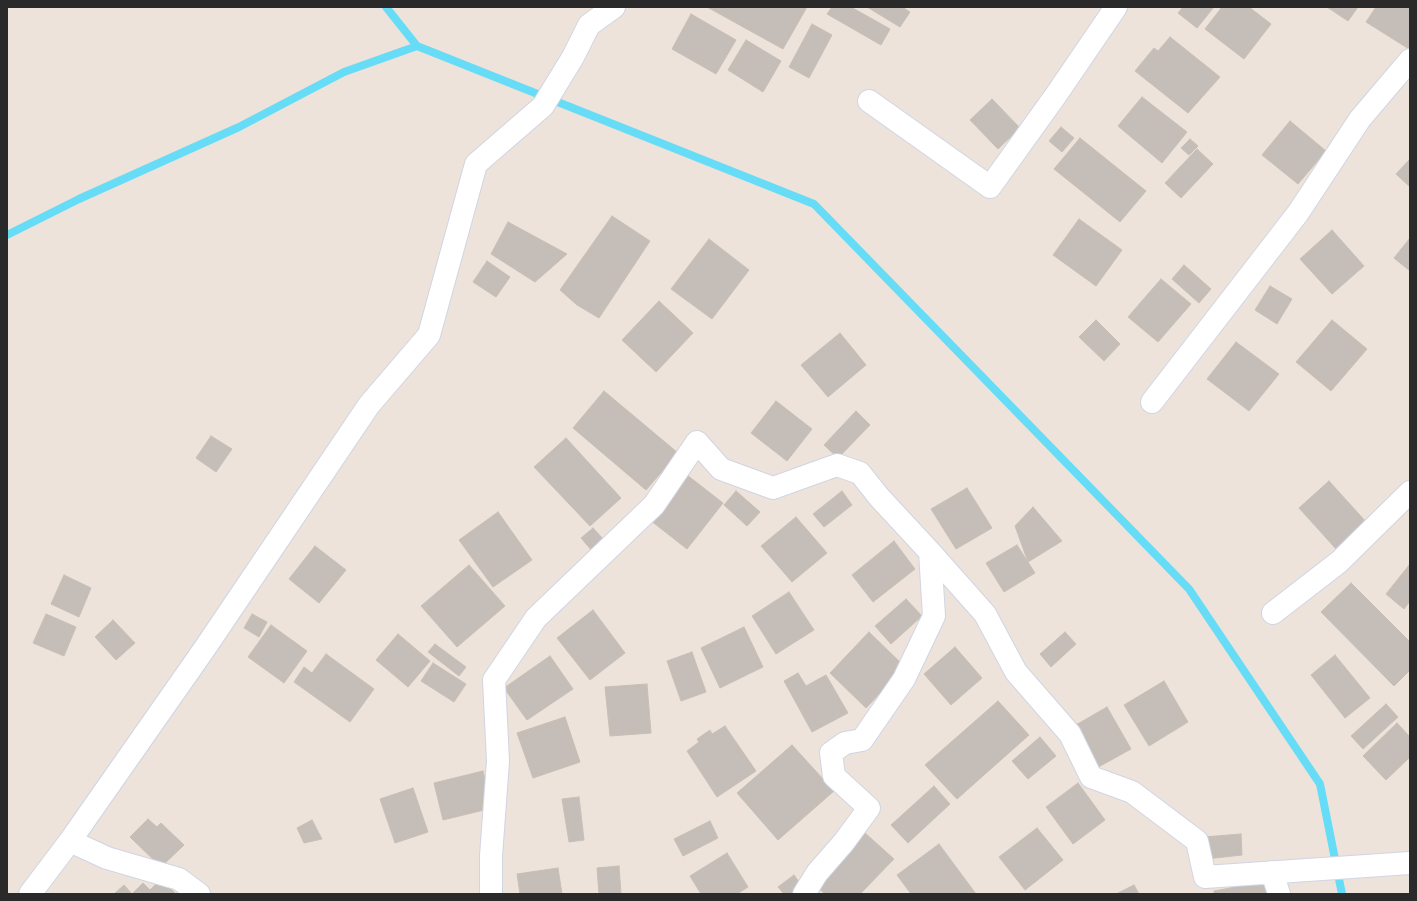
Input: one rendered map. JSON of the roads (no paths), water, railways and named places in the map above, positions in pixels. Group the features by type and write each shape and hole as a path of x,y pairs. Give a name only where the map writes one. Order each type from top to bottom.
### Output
{"street":[{"path":"30,894 70,841 205,648 368,405 429,335 476,164 543,106 573,57 589,25 614,7"},
{"path":"869,101 990,186 1056,95 1116,7"},
{"path":"1152,402 1298,213 1360,119 1410,60"},
{"path":"491,894 491,856 498,762 494,680 536,618 654,505 697,442 721,469 773,488 837,466 860,473 879,497 985,614 1016,672 1070,734 1091,777 1132,792 1197,841 1205,877 1410,863"},
{"path":"1273,613 1339,562 1410,492"},
{"path":"804,894 818,873 844,842 868,808 834,776 831,753 845,743 862,740 904,679 934,616 930,552"},
{"path":"70,841 107,858 179,879 199,894"},
{"path":"1272,872 1279,894"}],"waterway":[{"path":"386,7 417,46 814,204 1189,589 1320,784 1342,894"},
{"path":"7,235 79,199 239,127 344,72 417,46"}]}
